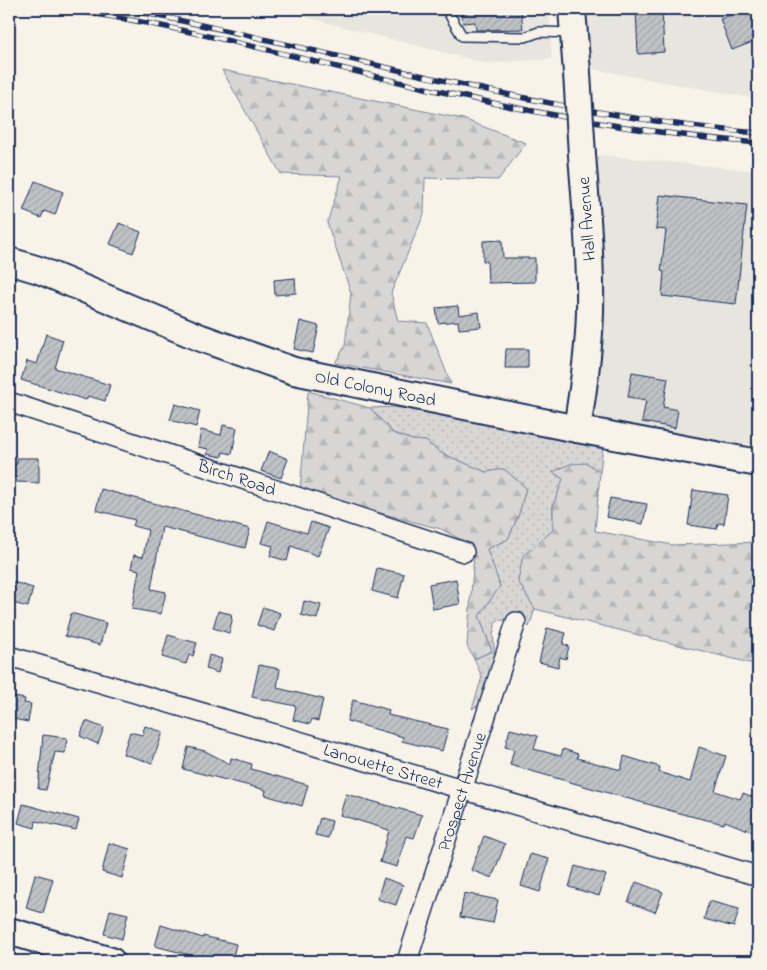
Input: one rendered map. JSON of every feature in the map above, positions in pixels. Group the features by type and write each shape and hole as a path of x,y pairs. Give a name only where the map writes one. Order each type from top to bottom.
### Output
{"main road":[{"name":"Hall Avenue","path":"573,21 590,262 590,312 587,358 577,429"},
{"name":"Old Colony Road","path":"9,261 39,270 201,338 294,371 577,429 758,463"},
{"path":"9,931 111,961"}],"street":[{"name":"Birch Road","path":"9,402 464,552"},
{"name":"Prospect Avenue","path":"407,961 516,622"},
{"name":"Lanouette Street","path":"9,656 758,876"}],"lane":[{"path":"449,9 448,12 462,36 525,37 573,21"}],"shaded area":[{"path":"273,9 549,9 552,59 485,63"},
{"path":"588,9 758,9 758,99 587,68"},
{"path":"597,155 758,171 758,446 586,422 605,289"}],"green space":[{"path":"222,70 463,119 526,143 498,180 425,178 424,214 391,293 398,321 427,323 451,384 335,363 345,346 351,293 327,223 342,176 281,174"},
{"path":"308,391 370,408 393,433 412,440 426,441 441,453 486,472 504,469 526,488 519,514 508,539 487,549 500,586 479,616 492,651 474,659 467,646 474,556 462,540 441,529 300,492"},
{"path":"395,407 603,445 600,472 587,463 553,472 563,479 553,506 553,530 523,556 518,581 535,609 529,627 519,618 496,621 493,635 495,658 479,705 472,709 482,677 474,659 492,651 479,616 500,586 487,549 508,539 519,514 526,488 504,469 486,472 441,453 426,441 412,440 393,433 370,408"},
{"path":"587,463 600,472 595,531 673,545 758,542 758,665 535,609 518,581 523,556 553,530 553,506 563,479 553,472 570,464"}],"building":[{"path":"461,9 521,9 523,29 476,30 475,22 463,23"},
{"path":"636,9 662,9 664,52 638,54"},
{"path":"747,9 758,9 758,40 732,50 720,19"},
{"path":"35,181 63,192 55,215 44,211 41,218 23,211"},
{"path":"660,195 747,205 736,304 662,296 664,272 661,271 666,230 656,229"},
{"path":"119,223 141,232 133,253 110,244"},
{"path":"502,240 503,258 535,258 535,282 488,283 487,261 483,261 483,241"},
{"path":"295,278 296,293 275,295 274,280"},
{"path":"458,306 459,315 479,312 481,327 459,329 458,321 438,323 436,308"},
{"path":"300,321 319,326 313,353 294,349"},
{"path":"46,334 63,340 55,368 110,385 105,401 88,396 86,400 21,380 27,361 37,364"},
{"path":"506,349 528,349 528,368 505,368"},
{"path":"632,372 668,378 663,407 678,410 675,428 642,422 646,400 628,397"},
{"path":"175,404 200,411 196,427 170,420"},
{"path":"223,425 237,428 232,454 223,452 222,457 207,454 208,449 198,447 201,430 221,435"},
{"path":"269,451 288,459 281,478 261,471"},
{"path":"17,458 39,458 39,483 16,482 16,477 9,477 9,464 17,464"},
{"path":"101,489 250,529 245,548 162,527 151,589 166,592 161,614 132,609 139,570 131,568 134,555 143,557 148,530 133,526 135,520 96,510"},
{"path":"693,490 728,495 724,524 718,523 717,529 688,525"},
{"path":"610,498 647,504 643,524 606,517"},
{"path":"268,521 307,533 311,522 329,528 318,556 291,546 287,561 270,556 273,546 261,543"},
{"path":"377,568 404,574 398,598 372,591"},
{"path":"456,579 460,604 433,609 429,584"},
{"path":"13,582 33,588 28,607 9,602 9,584 12,585"},
{"path":"304,601 321,605 317,619 301,615"},
{"path":"263,607 280,613 274,631 257,625"},
{"path":"218,611 231,614 232,621 229,633 213,628"},
{"path":"71,613 106,623 100,645 65,636"},
{"path":"547,628 566,633 563,644 569,646 566,659 560,657 558,667 539,662"},
{"path":"168,635 197,643 193,656 189,655 186,664 162,657"},
{"path":"209,655 222,659 218,673 206,669"},
{"path":"259,665 280,669 277,688 323,699 318,721 312,719 310,724 293,720 296,706 252,697"},
{"path":"9,696 25,699 24,703 31,704 28,722 9,718"},
{"path":"353,700 389,710 388,715 448,729 442,751 402,741 403,737 347,721"},
{"path":"86,721 104,728 98,744 80,736"},
{"path":"145,726 163,732 152,763 123,754 130,732 142,735"},
{"path":"510,729 538,736 534,749 561,756 563,749 578,754 577,758 621,770 624,756 660,767 659,772 690,782 699,747 726,756 715,791 740,799 743,793 758,799 758,834 725,821 724,824 686,815 510,765 514,749 505,747"},
{"path":"43,735 67,738 65,753 55,752 46,790 38,789"},
{"path":"188,747 205,751 230,764 231,758 252,764 251,769 308,785 302,806 265,795 266,790 183,769"},
{"path":"346,794 422,815 414,838 406,836 397,867 380,862 389,830 340,815"},
{"path":"23,804 79,819 76,830 36,821 35,828 18,823"},
{"path":"320,818 332,821 328,838 315,835"},
{"path":"484,836 505,844 492,878 471,870"},
{"path":"109,843 130,849 122,878 102,872"},
{"path":"530,854 549,859 540,892 521,886"},
{"path":"575,866 606,875 599,896 569,887"},
{"path":"35,874 53,879 43,913 26,908"},
{"path":"384,878 403,885 396,905 377,899"},
{"path":"636,882 663,892 655,912 628,902"},
{"path":"464,893 498,900 493,923 460,917"},
{"path":"709,901 739,909 734,927 704,919"},
{"path":"110,910 128,914 122,939 104,934"},
{"path":"161,925 203,938 203,936 236,944 232,961 213,961 155,946"}],"railway":[{"path":"62,9 109,16 204,35 517,108 637,129 758,143"},
{"path":"124,9 203,25 518,97 677,124 758,133"}]}
